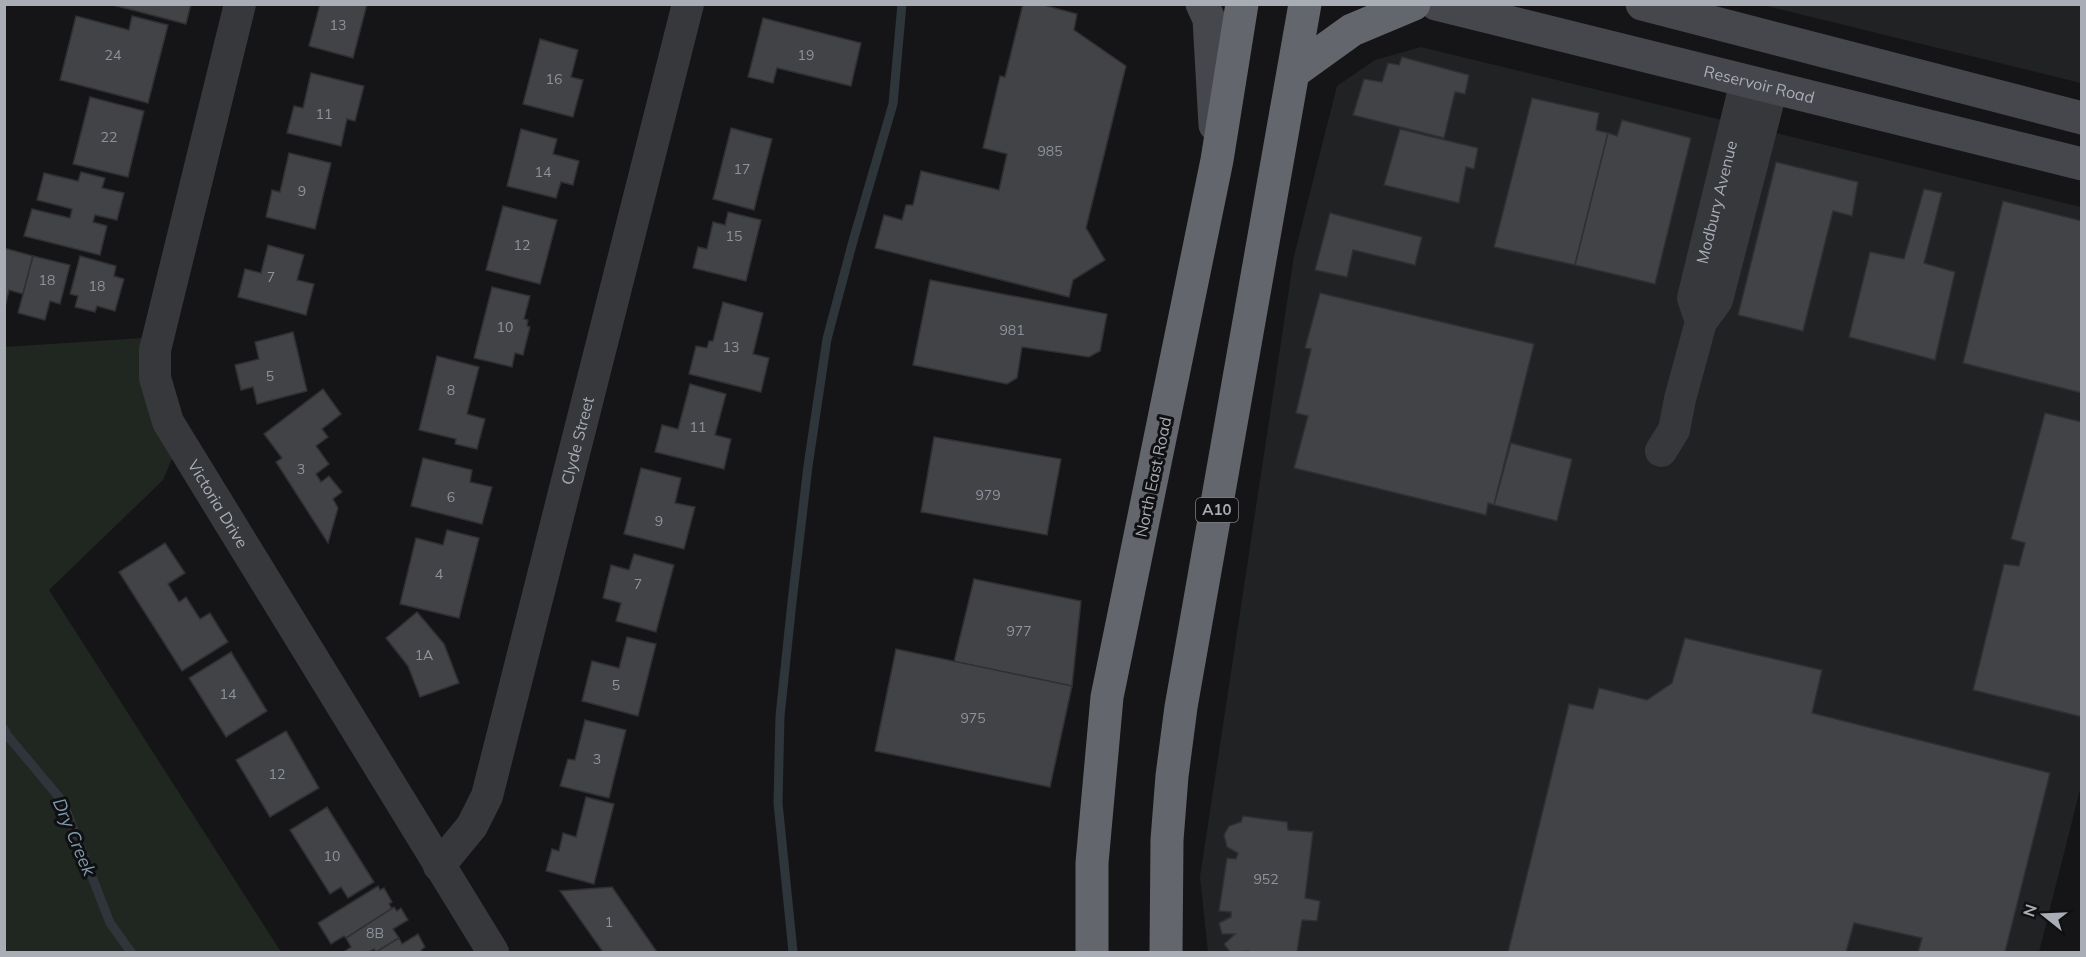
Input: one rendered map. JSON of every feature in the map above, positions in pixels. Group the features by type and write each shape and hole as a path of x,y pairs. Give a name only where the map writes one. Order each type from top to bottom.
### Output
{"highway":[{"name":"North East Road","path":"1092,952 1092,863 1107,697 1217,160 1242,4"},
{"name":"A10","path":"1166,952 1167,840 1181,707 1305,4"},
{"path":"1295,71 1352,30 1414,4"}],"main road":[{"path":"1202,4 1209,20 1217,160"},
{"name":"Reservoir Road","path":"1436,4 2082,164"},
{"path":"1642,4 2082,118"}],"street":[{"name":"Victoria Drive","path":"240,4 154,350 155,378 168,422 493,952"},
{"name":"Clyde Street","path":"439,866 472,826 487,796 688,4"},
{"name":"Modbury Avenue","path":"1661,451 1674,430 1701,322 1717,300 1759,84"}],"shaded area":[{"path":"1763,5 2081,5 2081,83"},
{"path":"1421,47 2081,207 2082,782 2039,952 1208,952 1200,877 1294,256 1337,86 1375,60"},
{"path":"158,337 180,440 163,480 49,590 281,952 5,952 5,347"}],"building":[{"path":"109,4 191,4 186,24"},
{"path":"320,4 367,4 353,58 309,46"},
{"path":"1023,4 1040,4 1077,14 1074,30 1126,66 1086,228 1105,260 1073,280 1069,297 875,248 884,215 902,220 906,205 913,205 921,171 999,190 1007,154 983,148 1000,76 1005,77"},
{"path":"76,16 129,30 132,16 168,25 148,103 60,80"},
{"path":"763,18 861,43 851,86 777,68 773,83 748,77"},
{"path":"540,39 578,50 571,77 583,80 573,117 523,104"},
{"path":"1402,57 1469,75 1465,94 1455,92 1444,138 1353,115 1364,79 1382,82 1388,63 1399,65"},
{"path":"311,73 364,86 355,121 347,119 341,146 287,133 294,106 303,108"},
{"path":"90,97 144,111 128,177 73,164"},
{"path":"1532,98 1599,113 1596,130 1608,133 1575,265 1494,247"},
{"path":"1622,120 1691,138 1655,284 1575,265 1608,133 1617,136"},
{"path":"731,128 772,139 754,210 713,199"},
{"path":"521,129 557,139 553,154 579,161 573,185 561,182 556,198 507,186"},
{"path":"1400,129 1478,148 1474,169 1466,167 1459,203 1384,185"},
{"path":"289,153 331,163 315,229 266,217 272,190 280,192"},
{"path":"1776,162 1858,182 1852,216 1833,211 1803,331 1738,315"},
{"path":"81,172 105,178 102,188 124,193 117,220 95,215 93,222 107,226 100,255 24,236 32,209 70,218 72,209 37,200 44,173 78,181"},
{"path":"1924,189 1942,193 1924,263 1955,272 1935,360 1849,337 1870,252 1904,259"},
{"path":"2003,201 2082,221 2082,393 1963,363"},
{"path":"503,206 557,220 540,284 486,270"},
{"path":"728,212 761,220 746,281 693,268 698,247 707,249 713,222 725,225"},
{"path":"1330,213 1422,237 1415,265 1353,250 1347,277 1315,270"},
{"path":"268,245 304,255 297,280 314,284 306,315 238,297 245,269 261,273"},
{"path":"4,248 33,256 23,294 9,290 5,307"},
{"path":"33,256 70,265 60,304 50,301 45,320 18,313"},
{"path":"80,256 116,266 114,276 124,279 115,311 97,306 95,312 75,307 78,296 70,294"},
{"path":"930,280 1107,314 1100,351 1089,357 1022,347 1017,378 1007,384 913,365"},
{"path":"492,287 530,296 524,319 528,320 527,326 530,327 523,355 515,353 512,367 474,358"},
{"path":"1320,293 1534,344 1494,505 1488,503 1486,515 1294,468 1308,416 1296,413 1311,349 1305,348"},
{"path":"723,302 763,313 753,354 769,358 761,392 689,374 696,346 707,348 709,341 713,341"},
{"path":"293,332 307,391 257,404 253,387 241,390 235,365 259,359 255,342"},
{"path":"437,356 479,367 467,414 485,419 477,449 455,444 456,439 419,430"},
{"path":"690,384 726,394 715,435 731,439 724,469 655,452 662,425 678,429"},
{"path":"323,389 341,414 322,429 328,437 316,446 329,464 316,474 321,482 329,476 342,492 333,499 338,508 328,543 276,462 282,458 264,434"},
{"path":"2045,413 2082,422 2082,717 1973,690 2004,564 2019,566 2025,543 2011,539"},
{"path":"934,437 1061,459 1047,535 921,512"},
{"path":"1511,443 1572,459 1557,521 1494,505"},
{"path":"423,458 472,470 470,482 492,487 482,524 411,506"},
{"path":"641,468 681,478 675,503 695,507 684,549 624,534"},
{"path":"447,530 479,538 459,618 400,604 416,538 443,545"},
{"path":"165,543 185,573 168,584 179,602 186,597 200,619 210,613 228,642 182,671 119,572"},
{"path":"634,554 674,565 656,632 616,621 621,603 603,598 611,565 629,570"},
{"path":"974,579 1081,601 1072,686 954,662"},
{"path":"417,612 444,644 459,683 420,697 408,666 386,638"},
{"path":"627,637 656,644 638,716 582,701 592,661 619,668"},
{"path":"1685,638 1822,670 1812,713 2050,773 2005,952 1918,952 1922,938 1854,923 1846,952 1508,952 1569,704 1593,709 1599,688 1647,700 1672,683"},
{"path":"896,649 1072,686 1050,787 875,751"},
{"path":"231,652 267,711 226,737 189,678"},
{"path":"585,720 626,730 609,798 560,786 568,759 575,760"},
{"path":"286,731 319,788 270,817 236,760"},
{"path":"586,797 614,804 594,884 546,871 552,849 559,851 563,833 576,837"},
{"path":"327,807 374,882 348,898 341,887 330,894 290,830"},
{"path":"1243,816 1287,822 1288,830 1313,832 1305,898 1320,901 1317,921 1302,920 1297,952 1230,952 1224,944 1235,934 1222,934 1219,923 1231,917 1231,912 1219,911 1227,858 1236,859 1238,853 1227,847 1224,835 1229,826 1241,822"},
{"path":"378,886 380,890 384,888 392,902 389,904 392,909 346,938 344,936 331,944 318,923"},
{"path":"612,887 657,952 603,952 560,891"},
{"path":"394,907 397,911 401,908 408,920 393,929 399,938 376,952 374,949 368,952 345,951 351,947 346,938"},
{"path":"418,934 425,947 421,950 422,952 376,952 399,938 402,944"}],"waterway":[{"path":"793,952 778,803 780,716 792,602 808,466 827,339 893,104 902,4"},
{"name":"Dry Creek","path":"4,729 63,802 110,923 131,952"}]}
